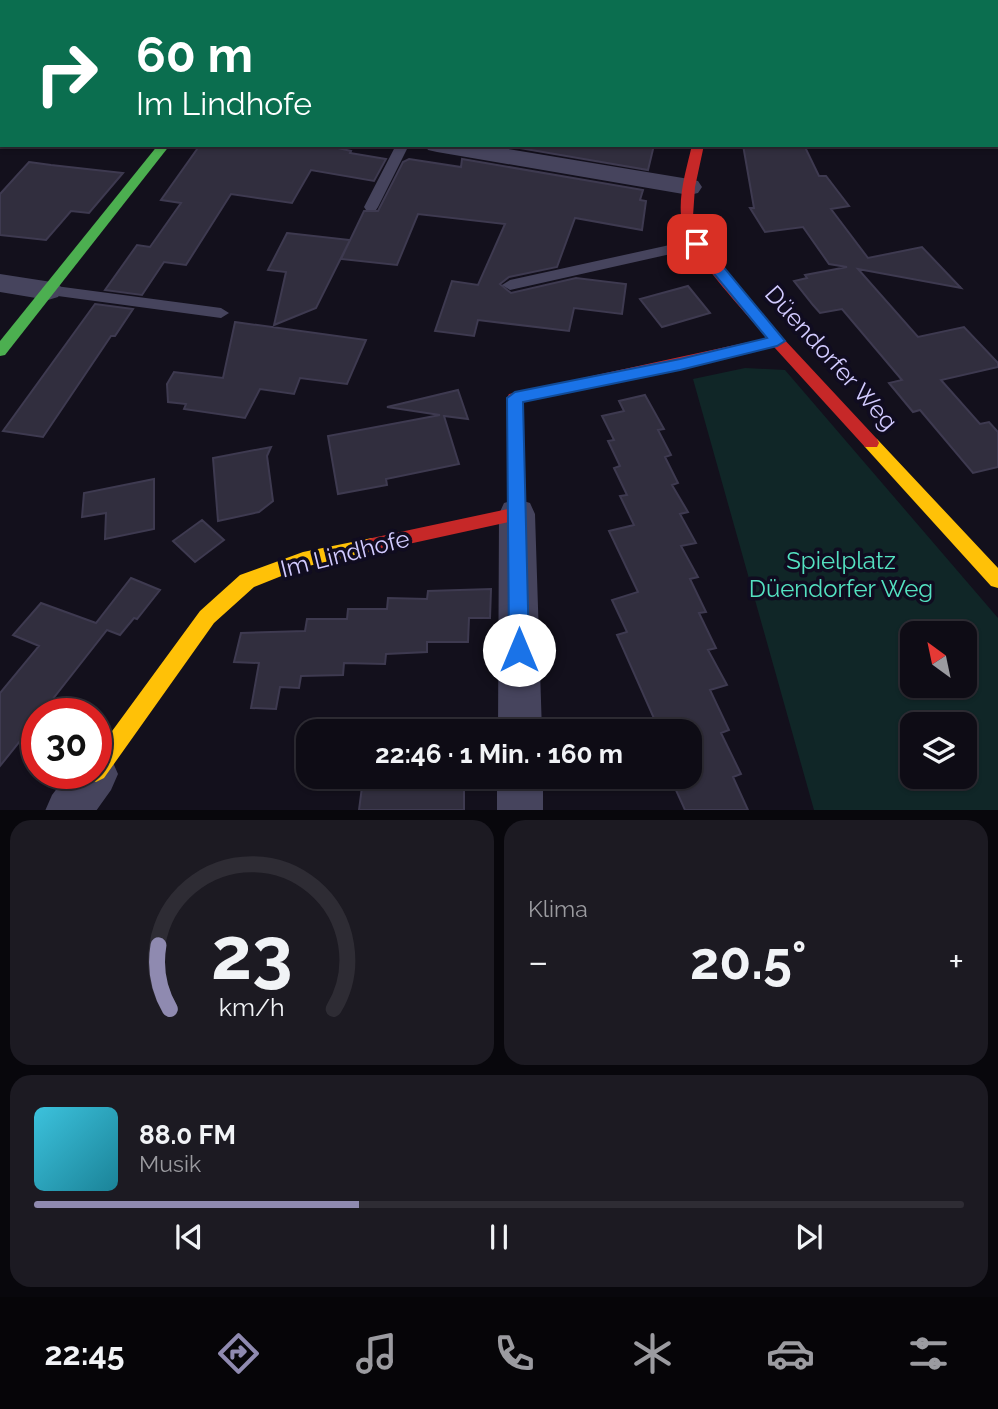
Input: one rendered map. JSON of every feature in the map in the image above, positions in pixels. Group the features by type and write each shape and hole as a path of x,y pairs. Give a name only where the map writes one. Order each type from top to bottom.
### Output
{"street":[{"path":"0,351 162,147"},
{"path":"449,147 689,187"},
{"name":"Düendorfer Weg","path":"698,147 689,187 687,216 697,244 777,341 998,580"},
{"path":"0,283 48,290"},
{"path":"520,719 515,398 777,341"},
{"name":"Im Lindhofe","path":"112,748 207,617 247,581 303,560 517,514"},
{"name":"Im Lindhofe","path":"68,810 83,789"},
{"path":"520,789 520,810"}],"lane":[{"path":"371,207 402,147"},
{"path":"510,285 697,244"},
{"path":"48,290 221,313"}],"green space":[{"name":"Spielplatz Düendorfer Weg","path":"745,368 785,370 998,618 998,810 814,810 693,379"}],"building":[{"path":"199,147 334,147 351,151 350,153 386,159 374,181 311,170 292,203 231,194 186,265 164,262 142,295 105,290 137,245 150,247 181,203 161,200"},
{"path":"514,147 654,147 648,170"},
{"path":"743,147 805,147 819,176 826,176 849,206 831,209 868,258 922,247 961,288 858,269 918,337 964,327 998,363 998,367 941,380 980,424 989,422 998,432 998,467 973,473 920,410 913,412 889,383 902,380 842,309 820,313 794,281 807,278 805,275 847,267 829,264 803,227 765,232 750,208 754,208"},
{"path":"409,159 461,167 462,159 643,190 640,200 646,201 642,230 575,218 557,267 509,277 500,284 511,293 576,278 626,284 622,314 574,308 569,331 478,320 474,336 435,331 452,281 478,285 505,224 418,214 397,265 341,259 364,211 378,211 403,162"},
{"path":"29,162 123,173 89,213 71,211 46,240 0,235 0,194"},
{"path":"287,233 350,240 316,308 274,325 286,272 268,270"},
{"path":"688,286 710,313 662,327 640,299"},
{"path":"95,304 133,309 115,336 111,336 43,437 3,431"},
{"path":"235,322 366,340 347,384 300,378 294,394 260,389 245,418 184,409 186,404 168,402 167,384 174,372 223,378"},
{"path":"458,390 468,419 444,416 459,464 386,479 387,485 338,494 328,436 440,415 387,407"},
{"path":"645,395 664,429 658,430 671,455 665,457 678,483 672,485 688,512 680,514 696,543 681,546 698,577 690,579 706,612 699,613 716,648 708,650 727,685 710,690 729,730 721,733 741,774 733,777 748,810 685,810 675,789 702,789 702,719 654,719 617,635 627,632 612,600 638,592 609,531 634,525 620,496 627,495 614,468 620,466 608,441 614,440 602,416 624,411 619,401"},
{"path":"271,447 267,456 273,501 259,512 218,521 213,458"},
{"path":"154,479 154,529 105,539 106,513 82,517 84,493"},
{"path":"202,520 224,540 195,562 173,541"},
{"path":"131,578 160,590 120,635 107,630 54,698 21,698 21,740 0,766 0,693 39,646 13,635 41,603 96,623"},
{"path":"491,589 490,618 469,618 468,642 427,642 427,652 386,654 385,664 344,663 343,675 301,676 299,688 280,687 276,709 251,708 259,663 234,662 241,633 305,631 307,619 347,619 348,609 387,609 388,598 427,599 428,591"},
{"path":"362,789 464,789 464,810 359,810"}],"traffic: fast":[{"path":"0,351 162,147"}],"traffic: slow":[{"path":"871,443 998,580"},
{"path":"112,749 207,617 247,581 303,560 372,545"}],"traffic: jam":[{"path":"698,147 689,187 687,216 697,244 777,341 871,443"},
{"path":"372,545 517,514 515,398 777,341"}],"route":[{"path":"519,650 515,398 777,341 697,244"}]}
